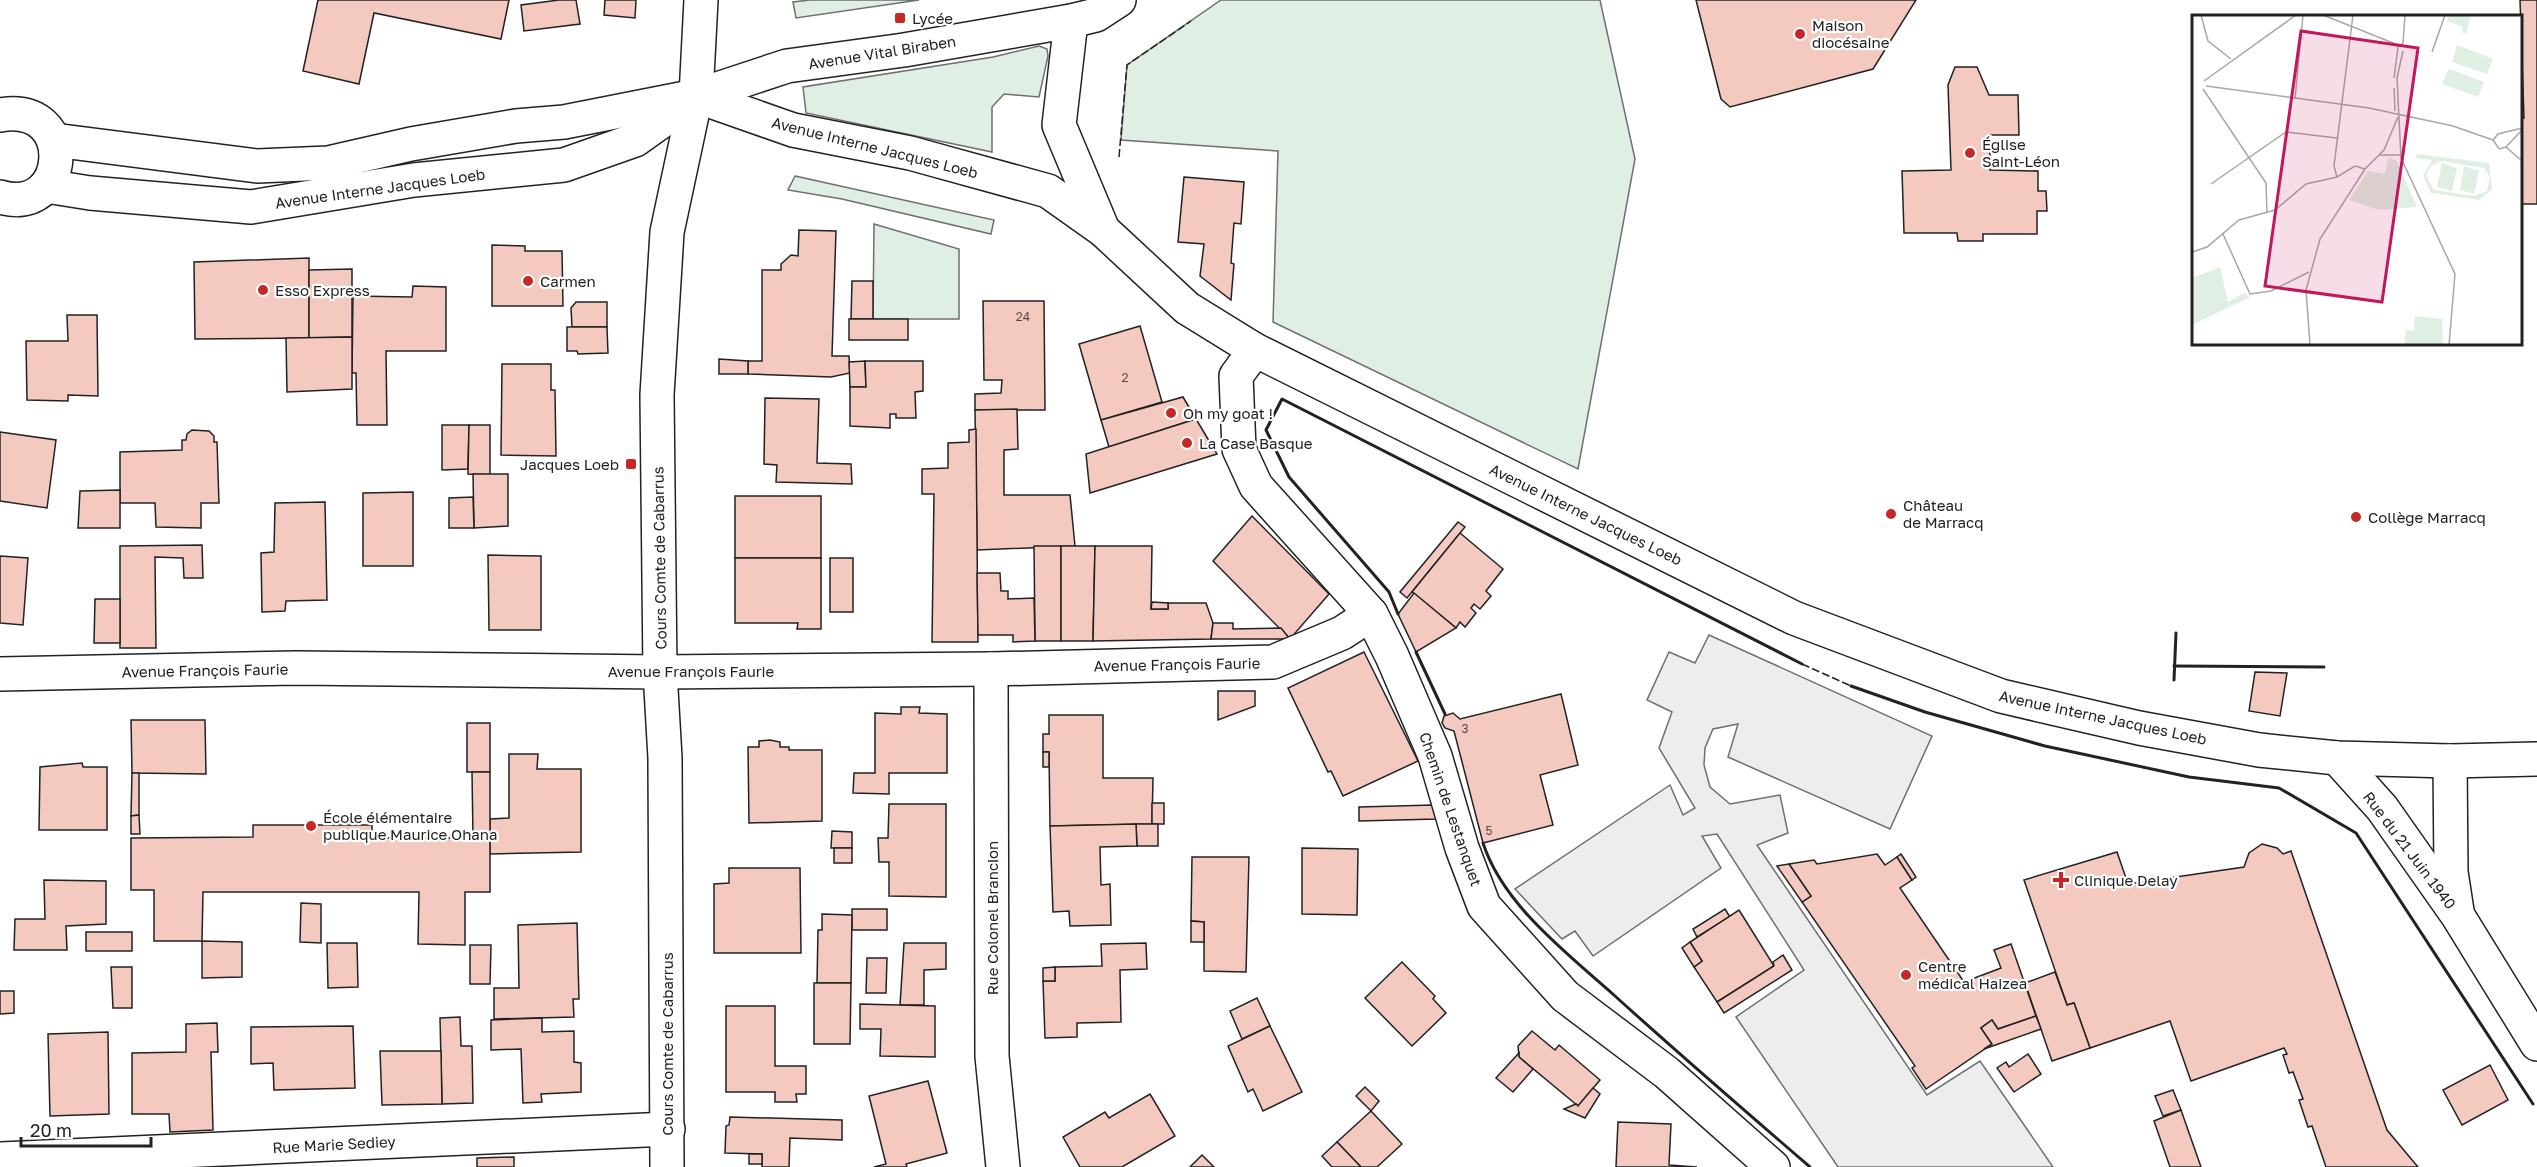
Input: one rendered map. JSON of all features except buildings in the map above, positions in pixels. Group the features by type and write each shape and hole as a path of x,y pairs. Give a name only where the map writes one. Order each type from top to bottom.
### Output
{"street":[{"name":"Cours Comte de Cabarrus","path":"667,1167 664,758 660,672 657,395 667,232 696,96 701,0"},
{"name":"Avenue Vital Biraben","path":"696,96 787,66 904,50 1071,21 1096,15 1119,0"},
{"path":"1071,21 1059,125 1103,230"},
{"path":"54,140 258,166 328,163 411,144 516,126 564,123 696,96"},
{"name":"Avenue Interne Jacques Loeb","path":"46,186 90,193 251,207 414,180 564,165 635,140 696,96 793,130 910,153 1048,191 1103,230 1187,308 1255,350 1794,618 2001,696 2183,736 2259,750 2337,758 2450,761 2537,759"},
{"path":"0,115 13,113 38,120 54,140 56,164 53,176 46,186 26,198 1,200"},
{"name":"Chemin de Lestanquet","path":"1255,350 1236,375 1239,449 1256,486 1371,614 1392,656 1435,756 1462,848 1484,906 1565,996 1667,1073 1773,1167"},
{"name":"Avenue François Faurie","path":"0,674 296,668 660,672 991,669 1273,662 1342,633 1371,614"},
{"name":"Rue Colonel Brancion","path":"991,669 992,1056 1003,1167"},
{"name":"Rue du 21 Juin 1940","path":"2337,758 2382,808 2458,916 2537,1044"},
{"name":"Rue du 21 Juin 1940","path":"2450,761 2451,872 2458,916"},
{"name":"Rue Marie Sediey","path":"0,1159 668,1129"}],"green space":[{"path":"919,0 796,18 793,2"},
{"path":"1221,0 1600,0 1635,159 1578,469 1273,322 1278,151 1121,140 1127,65"},
{"path":"1039,46 1047,49 1048,56 1039,97 1004,94 992,107 992,152 806,113 803,87 993,57"},
{"path":"795,176 994,220 991,234 842,199 788,190"},
{"path":"874,224 959,249 959,319 873,319"}],"shaded area":[{"path":"1709,635 1932,736 1890,829 1728,757 1738,724 1713,729 1705,748 1704,765 1710,787 1730,804 1780,795 1788,833 1757,845 1927,1095 1980,1061 2053,1167 1838,1167 1736,1017 1804,970 1717,834 1702,836 1721,868 1593,956 1575,931 1562,939 1515,889 1670,785 1683,815 1695,808 1659,748 1672,712 1647,700 1669,652 1695,663"}],"fence":[{"path":"1119,157 1127,65 1191,21"},
{"path":"1802,664 1851,686"}],"wall":[{"path":"1398,614 1389,592 1289,477 1266,430 1282,399 1802,664"},
{"path":"2174,680 2176,633"},
{"path":"1416,652 1445,714"},
{"path":"2174,666 2324,667"},
{"path":"1851,686 1925,712 2045,746 2189,777 2279,788 2356,833 2533,1104"},
{"path":"1483,843 1492,866 1505,887 1539,927 1810,1167"}],"place":[{"name":"Lycée","path":"900,18"},
{"name":"Maison diocésaine","path":"1800,34"},
{"name":"Église Saint-Léon","path":"1970,153"},
{"name":"Carmen","path":"528,281"},
{"name":"Esso Express","path":"263,290"},
{"name":"Oh my goat !","path":"1171,413"},
{"name":"La Case Basque","path":"1187,443"},
{"name":"Jacques Loeb","path":"631,464"},
{"name":"Château de Marracq","path":"1891,514"},
{"name":"Collège Marracq","path":"2356,517"},
{"name":"École élémentaire publique Maurice Ohana","path":"311,826"},
{"name":"Clinique Delay","path":"2061,880"},
{"name":"Centre médical Haizea","path":"1906,975"}]}
